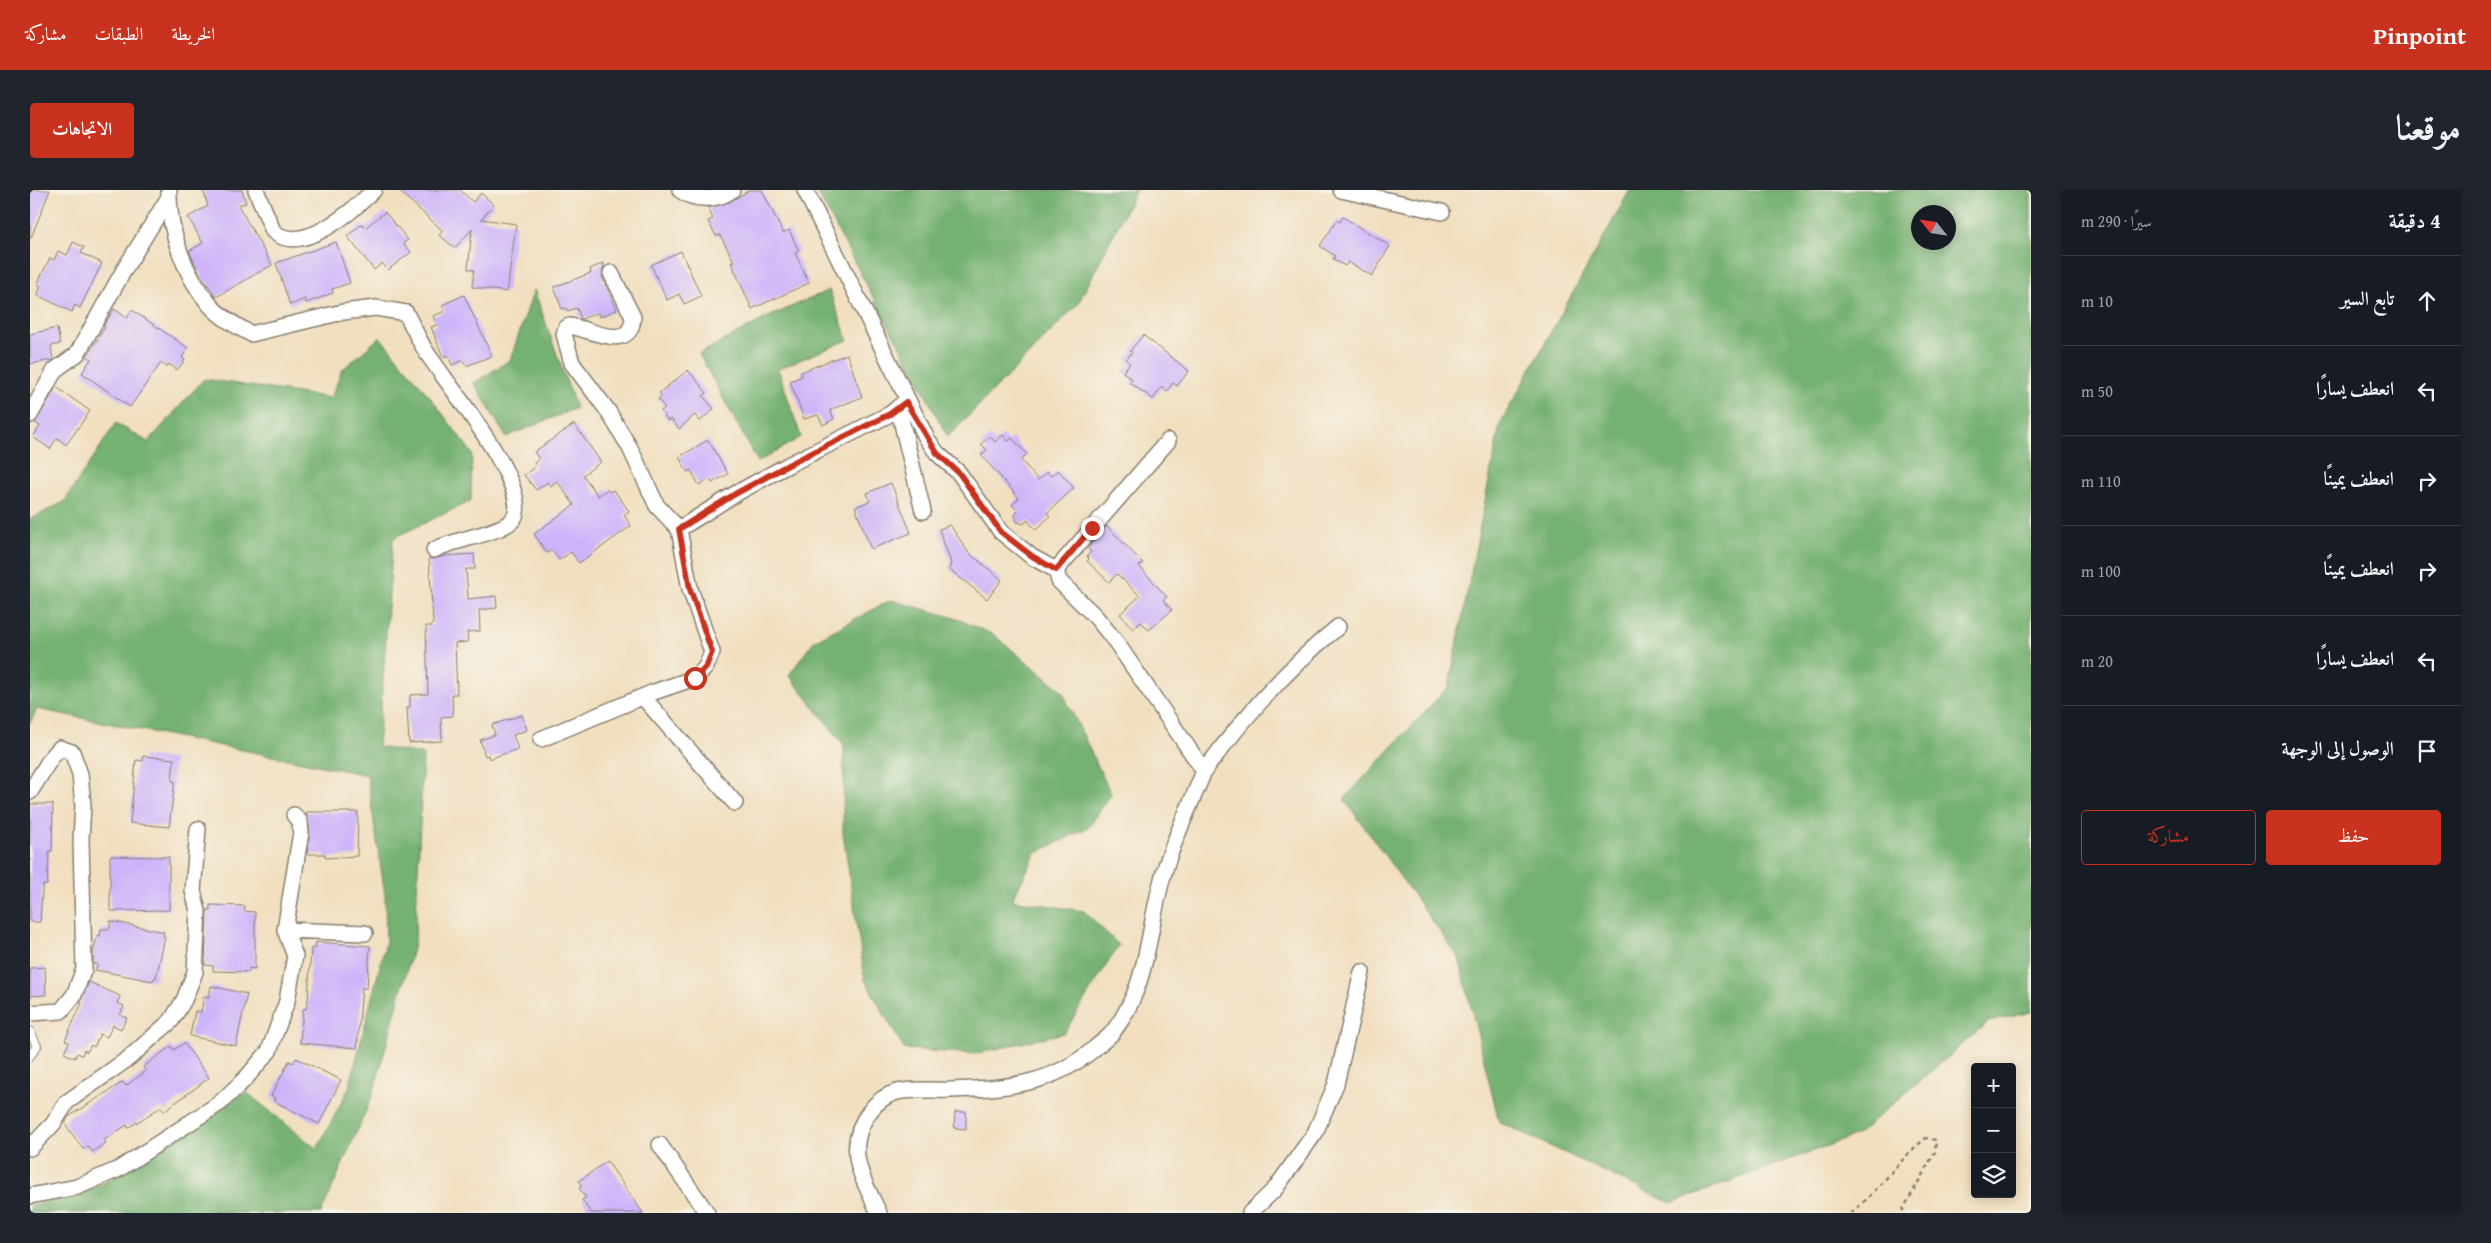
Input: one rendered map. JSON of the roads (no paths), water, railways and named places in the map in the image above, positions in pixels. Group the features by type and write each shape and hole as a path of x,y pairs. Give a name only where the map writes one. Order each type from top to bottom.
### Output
{"street":[{"path":"256,190 273,231 278,236 293,239 306,236 339,221 374,190"},
{"path":"680,190 701,199 727,194 732,190"},
{"path":"805,190 902,404 937,453 959,473 1001,532 1032,556 1056,570 1059,581 1095,616 1121,650 1204,771"},
{"path":"1341,190 1442,212"},
{"path":"30,415 55,370 77,354 169,194"},
{"path":"169,194 174,230 182,261 196,286 211,306 251,334 343,312 376,308 406,313 424,349 497,453 518,498 514,518 504,528 448,542 434,550"},
{"path":"540,739 695,678 704,671 711,660 712,652 690,589 679,529 657,506 630,448 608,411 572,363 568,351 564,334 569,326 611,337 628,332 633,325 633,317 611,273"},
{"path":"902,404 924,511"},
{"path":"679,529 735,494 902,404"},
{"path":"1056,570 1168,441"},
{"path":"879,1213 859,1168 856,1154 860,1126 879,1102 896,1092 921,1089 992,1088 1028,1083 1057,1074 1080,1061 1111,1034 1130,1006 1141,981 1165,868 1204,771 1244,717 1266,692 1338,627"},
{"path":"643,697 735,803"},
{"path":"30,792 51,758 60,748 72,752 80,774 83,806 81,858 84,969 74,995 61,1011 30,1014"},
{"path":"30,1196 77,1187 119,1169 220,1103 246,1078 269,1051 286,1001 295,956 285,930 301,832 300,822 294,815"},
{"path":"30,1148 53,1124 67,1102 136,1052 171,1021 184,1000 195,972 198,911 194,892 198,829"},
{"path":"285,930 365,933"},
{"path":"1250,1213 1275,1189 1316,1132 1336,1084 1362,972"},
{"path":"660,1145 707,1213"}],"lane":[{"path":"30,1031 37,1046 30,1056"}]}
